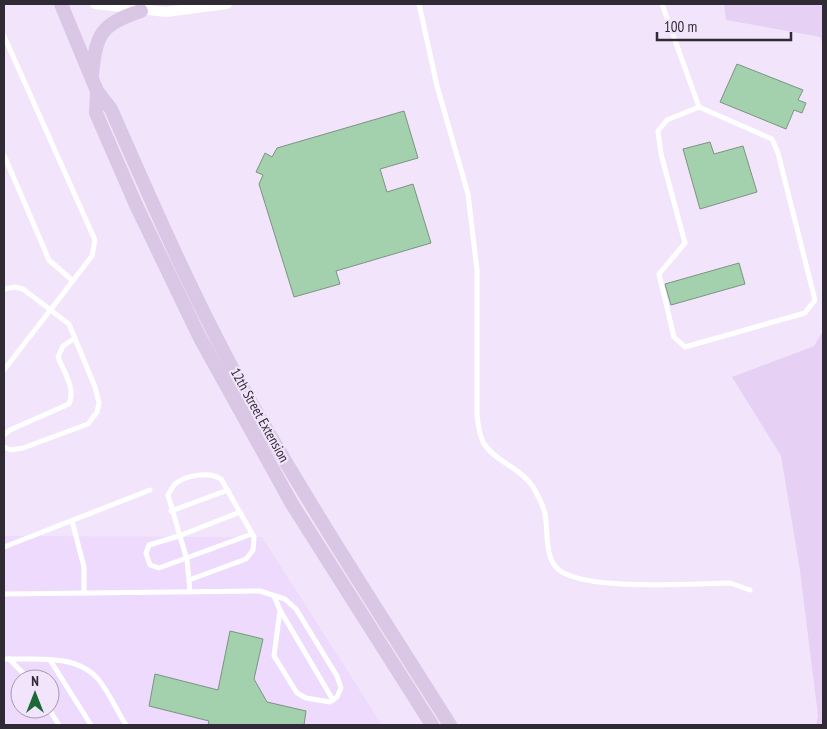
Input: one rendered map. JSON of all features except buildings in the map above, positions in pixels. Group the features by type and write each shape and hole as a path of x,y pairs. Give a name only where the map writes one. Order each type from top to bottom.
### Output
{"main road":[{"name":"12th Street Extension","path":"61,4 94,85 111,109 169,240 256,411 308,499 450,725"},
{"path":"94,85 95,46 106,28 122,17 141,11"},
{"name":"12th Street Extension","path":"94,85 96,113 136,206 199,336 292,504 432,725"}],"street":[{"path":"95,4 141,11 166,12 228,4"}],"lane":[{"path":"419,4 437,86 468,194 477,270 477,415 480,434 485,445 497,458 519,472 532,485 545,514 547,540 555,566 565,575 606,584 730,583 750,590"},
{"path":"662,4 699,107 772,139 778,153 815,300 805,313 685,347 674,338 659,274 685,243 661,154 658,131 667,120 699,107"},
{"path":"4,36 95,240 92,256 4,370"},
{"path":"4,155 49,260 72,281"},
{"path":"4,289 15,287 24,289 51,308 69,324 95,387 99,403 94,418 88,424 23,448 5,448"},
{"path":"4,435 10,430 69,404 72,391 58,357 63,346 75,338"},
{"path":"189,580 246,559 253,550 252,534 221,478 213,473 201,474 175,484 168,495 171,511 187,560 190,592"},
{"path":"4,547 150,490"},
{"path":"171,511 228,490"},
{"path":"240,512 179,536 149,545 146,553 150,565 159,568 187,560 252,534"},
{"path":"72,521 82,550 84,593"},
{"path":"4,594 260,591 285,599 296,609 337,676 341,688 330,702 306,698 297,693 274,656 280,610"},
{"path":"274,596 280,610 333,700"},
{"path":"6,659 50,660 74,663 87,670 98,680 126,725"},
{"path":"6,659 18,669"},
{"path":"50,660 91,725"}],"shaded area":[{"path":"724,4 823,4 823,45 820,37 726,20"},
{"path":"823,331 823,725 816,725 818,716 800,571 781,456 732,377 814,346"},
{"path":"4,536 262,537 382,725 4,725"}]}
